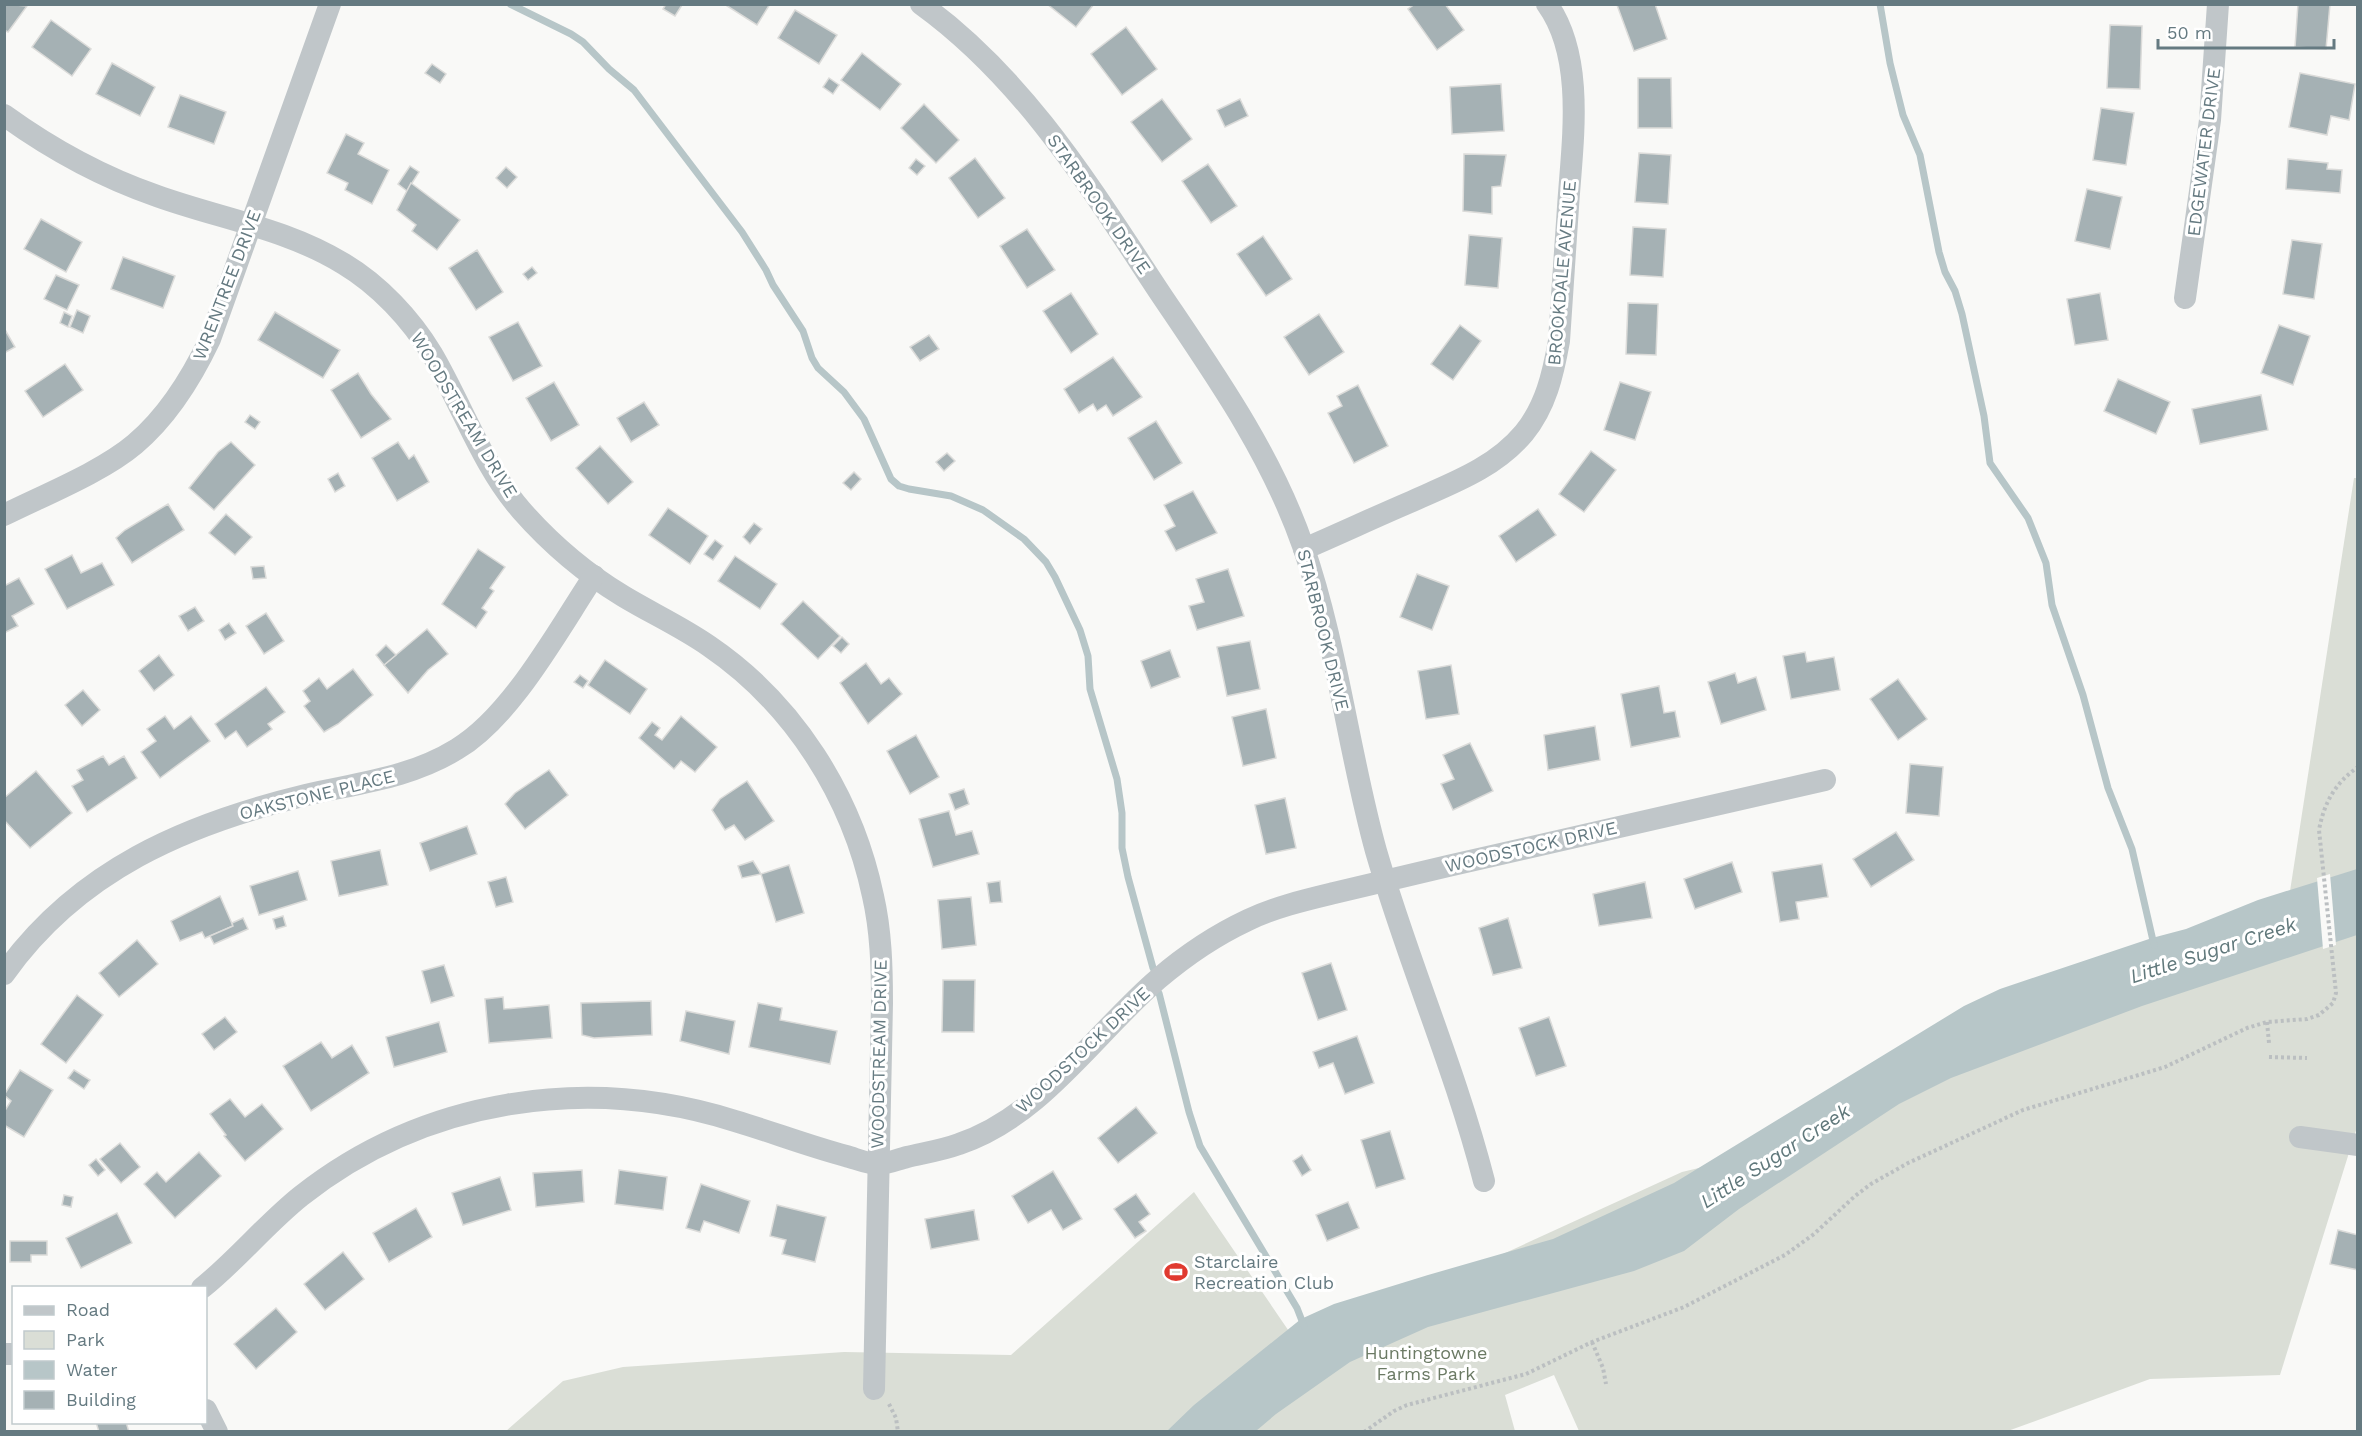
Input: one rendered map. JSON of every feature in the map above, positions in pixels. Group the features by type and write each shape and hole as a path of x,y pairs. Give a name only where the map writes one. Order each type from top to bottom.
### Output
{"street":[{"name":"WRENTREE DRIVE","path":"4,515 103,465 135,445 161,418 182,389 205,349 330,4"},
{"name":"STARBROOK DRIVE","path":"921,4 964,39 1013,87 1058,141 1239,412 1278,483 1304,549 1324,618 1353,754 1386,881 1459,1092 1484,1181"},
{"name":"BROOKDALE AVENUE","path":"1304,549 1472,475 1500,456 1524,433 1543,404 1553,377 1559,340 1574,114 1571,73 1565,43 1547,4"},
{"name":"EDGEWATER DRIVE","path":"2185,298 2210,120 2218,4"},
{"name":"WOODSTREAM DRIVE","path":"4,115 74,159 101,173 157,196 307,243 346,265 376,287 392,303 432,354 493,471 519,508 550,541 594,576 620,594 706,644 728,660 768,696 793,723 822,765 842,804 863,856 874,899 882,962 878,1164 881,1396"},
{"name":"OAKSTONE PLACE","path":"4,974 21,950 50,918 90,885 122,864 174,838 249,811 306,795 377,781 419,769 457,749 476,735 505,707 594,576"},
{"name":"WOODSTOCK DRIVE","path":"203,1286 225,1270 300,1197 341,1168 382,1144 428,1124 476,1110 536,1100 624,1099 676,1106 731,1119 806,1145 878,1164 956,1145 976,1138 1004,1123 1038,1097 1156,980 1192,952 1251,918 1294,903 1825,780"},
{"path":"2300,1137 2358,1145"},
{"path":"207,1412 217,1431"}],"path":[{"path":"2358,715 2358,740"},
{"path":"1364,1431 1407,1405 1526,1374 1592,1342 1684,1307 1777,1260 1814,1234 1871,1184 1936,1150 2023,1110 2165,1067 2247,1028 2267,1022 2307,1019 2319,1015 2332,1004 2336,993 2319,830 2322,813 2330,796 2341,781 2358,767"},
{"path":"2267,1022 2269,1043"},
{"path":"2269,1057 2307,1058"},
{"path":"1592,1342 1603,1368 1606,1384"},
{"path":"881,1396 898,1431"}],"green space":[{"name":"Huntingtowne Farms Park","path":"2354,478 2357,478 2357,1127 2280,1375 2150,1379 2005,1432 1579,1431 1554,1375 1505,1395 1515,1431 505,1432 563,1381 623,1367 844,1352 1011,1355 1194,1192 1310,1362 1372,1314 1682,1172 1753,1155 2288,904"}],"water":[{"name":"Little Sugar Creek","path":"2357,869 2357,935 2142,1006 1951,1078 1899,1104 1739,1209 1684,1251 1634,1271 1428,1327 1350,1362 1276,1414 1256,1431 1166,1432 1194,1405 1301,1319 1334,1304 1553,1239 1674,1183 1964,1006 2000,989 2152,938 2186,929 2258,900"}],"pier":[{"path":"2330,874 2336,945 2323,949 2317,878"}],"building":[{"path":"4,4 27,6 8,32 4,30"},
{"path":"666,4 682,5 675,16 663,9"},
{"path":"724,4 770,4 757,25"},
{"path":"1047,4 1094,4 1076,27"},
{"path":"1415,4 1445,4 1464,30 1437,50 1408,9"},
{"path":"1655,4 1667,39 1634,51 1617,5"},
{"path":"2298,4 2330,4 2326,49 2295,47"},
{"path":"795,10 837,35 819,64 778,38"},
{"path":"51,20 91,49 72,76 32,47"},
{"path":"2110,25 2142,26 2140,89 2107,88"},
{"path":"1126,27 1157,69 1122,95 1091,54"},
{"path":"862,53 901,84 880,110 841,80"},
{"path":"112,63 155,87 140,116 96,94"},
{"path":"432,64 446,74 440,83 425,73"},
{"path":"2300,73 2355,84 2349,120 2331,116 2327,135 2289,127"},
{"path":"829,78 839,85 833,94 823,87"},
{"path":"1638,78 1671,78 1672,128 1638,128"},
{"path":"1501,84 1504,131 1452,134 1450,87"},
{"path":"180,95 226,112 214,144 168,127"},
{"path":"1162,99 1192,139 1162,162 1131,122"},
{"path":"1240,99 1248,116 1225,127 1217,110"},
{"path":"924,104 959,140 936,163 901,128"},
{"path":"2101,108 2134,113 2126,165 2093,160"},
{"path":"346,134 364,143 358,154 389,170 372,204 345,190 348,183 327,173"},
{"path":"1639,153 1671,155 1668,204 1635,202"},
{"path":"1464,154 1506,155 1501,186 1492,187 1492,214 1463,211"},
{"path":"975,158 1005,198 978,218 949,178"},
{"path":"916,159 925,166 917,175 909,168"},
{"path":"2288,159 2328,163 2327,169 2342,170 2340,193 2286,189"},
{"path":"1208,164 1237,206 1211,223 1182,181"},
{"path":"410,166 419,172 407,191 398,184"},
{"path":"506,167 517,177 507,188 496,178"},
{"path":"411,183 460,220 437,250 412,231 416,225 397,210"},
{"path":"2087,189 2122,197 2110,249 2075,241"},
{"path":"41,219 82,242 66,272 24,249"},
{"path":"1633,227 1666,229 1663,277 1630,275"},
{"path":"1027,229 1055,270 1027,288 1000,246"},
{"path":"1469,235 1502,238 1498,288 1465,285"},
{"path":"1263,236 1292,279 1266,296 1237,254"},
{"path":"2292,240 2322,244 2314,299 2283,294"},
{"path":"477,250 503,292 476,310 449,268"},
{"path":"123,257 175,276 163,308 111,289"},
{"path":"532,267 537,273 528,280 523,274"},
{"path":"56,275 79,285 67,310 44,299"},
{"path":"1071,293 1098,334 1071,353 1043,311"},
{"path":"2100,293 2108,340 2075,345 2067,299"},
{"path":"1628,303 1658,304 1656,355 1626,354"},
{"path":"77,310 90,316 83,333 70,327"},
{"path":"64,312 72,316 68,327 60,323"},
{"path":"275,312 340,350 323,378 258,340"},
{"path":"1319,314 1344,352 1309,375 1284,337"},
{"path":"518,322 542,366 513,381 489,337"},
{"path":"1460,325 1481,341 1453,380 1431,364"},
{"path":"2279,325 2310,336 2293,385 2261,373"},
{"path":"4,328 15,347 6,352 4,349"},
{"path":"929,335 939,349 920,361 910,347"},
{"path":"1113,357 1142,397 1113,416 1106,405 1097,411 1093,404 1079,413 1064,389"},
{"path":"65,364 83,390 43,417 25,391"},
{"path":"358,373 391,419 361,438 331,390"},
{"path":"2118,379 2170,402 2156,434 2104,411"},
{"path":"554,382 579,425 551,441 526,398"},
{"path":"1620,382 1651,392 1635,440 1604,430"},
{"path":"1358,385 1388,446 1354,463 1328,413 1342,406 1337,396"},
{"path":"2261,395 2268,430 2200,444 2192,409"},
{"path":"644,402 659,425 631,442 617,418"},
{"path":"250,415 260,422 255,429 245,422"},
{"path":"1156,421 1182,463 1154,480 1128,438"},
{"path":"231,442 255,465 214,510 189,488 218,452"},
{"path":"398,442 409,459 414,455 429,482 397,501 372,458"},
{"path":"600,446 633,482 608,504 576,468"},
{"path":"1591,451 1616,470 1584,512 1559,494"},
{"path":"947,453 955,461 944,471 936,462"},
{"path":"854,472 861,479 851,490 843,483"},
{"path":"338,473 345,486 335,492 328,479"},
{"path":"1193,491 1217,533 1176,551 1165,531 1175,526 1164,505"},
{"path":"168,504 184,530 132,563 116,538"},
{"path":"668,508 708,536 690,564 649,535"},
{"path":"1538,509 1556,535 1516,562 1499,536"},
{"path":"226,514 252,537 235,555 209,533"},
{"path":"754,523 762,529 750,544 743,537"},
{"path":"715,540 723,546 713,560 704,554"},
{"path":"478,549 505,567 490,588 494,591 482,608 487,612 476,628 442,604"},
{"path":"72,555 81,573 102,563 114,585 67,609 45,569"},
{"path":"735,556 777,584 760,609 718,581"},
{"path":"264,566 266,578 253,579 251,567"},
{"path":"1228,569 1244,616 1197,630 1189,606 1204,602 1196,579"},
{"path":"1417,574 1449,586 1432,630 1400,617"},
{"path":"19,578 34,604 12,616 18,626 4,633 4,586"},
{"path":"803,601 840,636 818,659 781,624"},
{"path":"195,607 204,621 188,631 179,616"},
{"path":"266,613 284,641 264,654 246,626"},
{"path":"229,623 236,633 225,640 219,630"},
{"path":"427,629 448,654 428,670 408,693 384,665"},
{"path":"842,637 849,644 841,653 833,646"},
{"path":"1250,641 1260,689 1227,696 1217,647"},
{"path":"386,645 396,655 384,665 376,655"},
{"path":"1170,650 1180,677 1151,688 1141,661"},
{"path":"1805,652 1807,662 1834,657 1840,690 1791,699 1783,656"},
{"path":"159,655 174,675 154,691 139,671"},
{"path":"605,660 647,689 630,714 588,685"},
{"path":"866,663 881,684 889,678 902,694 868,724 840,683"},
{"path":"1451,665 1459,714 1426,719 1418,671"},
{"path":"353,669 373,695 338,724 324,732 304,706 310,701 303,691 319,678 327,689"},
{"path":"1735,673 1738,683 1756,677 1766,710 1721,724 1708,682"},
{"path":"580,675 588,681 583,688 574,682"},
{"path":"1898,679 1927,719 1898,740 1870,699"},
{"path":"1659,686 1664,713 1675,711 1680,737 1631,747 1621,694"},
{"path":"266,687 285,712 268,724 272,729 247,747 236,731 225,739 215,724"},
{"path":"83,690 100,710 82,726 65,705"},
{"path":"1266,709 1276,758 1243,766 1232,717"},
{"path":"165,716 174,729 191,716 210,741 160,778 141,752 156,741 147,729"},
{"path":"681,716 717,747 695,772 681,761 674,769 639,738 652,722 660,728 655,735 662,740"},
{"path":"1595,726 1600,760 1548,770 1544,735"},
{"path":"916,735 939,777 910,794 887,751"},
{"path":"1470,743 1493,791 1453,810 1441,784 1454,779 1443,755"},
{"path":"103,756 109,765 124,756 137,778 87,812 72,786 83,780 77,770"},
{"path":"1910,764 1943,767 1939,816 1906,813"},
{"path":"549,770 568,795 525,829 505,804 515,793"},
{"path":"36,771 72,813 30,848 4,820 4,798"},
{"path":"747,781 774,821 745,840 734,825 725,830 712,810 720,799"},
{"path":"964,789 969,804 955,810 949,794"},
{"path":"1285,798 1296,848 1266,854 1255,805"},
{"path":"949,811 956,835 972,831 979,854 933,867 919,819"},
{"path":"467,826 477,854 430,871 420,843"},
{"path":"1896,832 1914,860 1871,887 1853,859"},
{"path":"380,850 388,885 339,896 331,861"},
{"path":"753,861 761,874 742,878 738,866"},
{"path":"1732,862 1742,892 1695,909 1684,879"},
{"path":"1822,864 1828,897 1796,902 1799,919 1780,922 1772,872"},
{"path":"789,865 804,913 776,922 761,874"},
{"path":"298,871 307,900 259,915 250,886"},
{"path":"506,877 513,902 496,907 488,882"},
{"path":"1000,881 1002,902 990,903 987,883"},
{"path":"1645,882 1652,918 1599,926 1593,894"},
{"path":"220,896 233,926 205,938 202,932 180,941 171,921"},
{"path":"971,897 976,945 942,949 938,900"},
{"path":"283,916 286,926 276,929 273,919"},
{"path":"243,918 248,929 214,944 210,936 233,926 232,923"},
{"path":"1508,918 1522,968 1493,975 1479,928"},
{"path":"137,940 158,964 119,997 99,973"},
{"path":"1331,963 1347,1010 1318,1020 1302,973"},
{"path":"444,965 454,996 431,1003 422,971"},
{"path":"943,980 975,980 974,1032 942,1032"},
{"path":"77,995 103,1015 66,1063 41,1044"},
{"path":"503,997 504,1009 549,1005 552,1038 489,1043 485,999"},
{"path":"651,1001 652,1035 594,1038 582,1035 581,1003"},
{"path":"758,1003 782,1008 780,1020 837,1031 830,1064 749,1047"},
{"path":"686,1011 735,1021 729,1054 680,1041"},
{"path":"225,1017 237,1032 214,1050 202,1034"},
{"path":"1549,1017 1566,1066 1536,1076 1519,1028"},
{"path":"439,1022 447,1052 394,1067 386,1037"},
{"path":"1357,1036 1374,1083 1345,1094 1333,1063 1319,1068 1313,1052"},
{"path":"321,1042 332,1058 352,1045 369,1073 311,1111 283,1066"},
{"path":"20,1070 53,1090 24,1137 4,1125 4,1112 11,1101 4,1095"},
{"path":"74,1070 90,1080 84,1089 68,1078"},
{"path":"230,1099 245,1117 262,1104 283,1129 245,1161 224,1136 226,1135 210,1114"},
{"path":"1136,1107 1157,1133 1118,1163 1098,1138"},
{"path":"1390,1131 1405,1179 1376,1188 1361,1140"},
{"path":"120,1143 140,1167 121,1183 100,1159"},
{"path":"199,1152 221,1176 175,1218 144,1184 157,1172 166,1182"},
{"path":"1302,1155 1311,1170 1302,1176 1293,1161"},
{"path":"96,1159 105,1170 98,1176 89,1165"},
{"path":"582,1170 584,1202 536,1207 533,1173"},
{"path":"619,1170 667,1177 663,1210 615,1204"},
{"path":"1053,1171 1082,1219 1063,1230 1051,1210 1028,1223 1012,1196"},
{"path":"500,1177 511,1210 463,1225 452,1193"},
{"path":"701,1184 750,1201 739,1233 704,1221 700,1232 686,1228"},
{"path":"1136,1194 1150,1214 1139,1222 1146,1231 1135,1238 1114,1209"},
{"path":"64,1195 73,1197 71,1207 62,1205"},
{"path":"1348,1202 1359,1228 1327,1241 1316,1215"},
{"path":"777,1205 826,1217 815,1262 782,1254 786,1240 770,1236"},
{"path":"416,1208 432,1237 389,1262 373,1233"},
{"path":"974,1210 979,1240 931,1249 925,1219"},
{"path":"117,1213 132,1243 81,1268 66,1238"},
{"path":"2338,1230 2358,1235 2358,1270 2330,1264"},
{"path":"10,1241 47,1241 47,1255 31,1255 31,1262 10,1262"},
{"path":"343,1252 364,1279 325,1310 304,1284"},
{"path":"276,1308 297,1332 256,1369 234,1344"},
{"path":"97,1424 127,1424 129,1432 99,1432"}],"waterway":[{"path":"510,4 583,42 609,69 634,90 742,232 803,331 812,358 818,368 844,392 864,419 891,479 899,486 951,496 983,510 1024,539 1046,562 1080,630 1088,656 1090,689 1117,779 1122,813 1122,848 1128,877 1153,968"},
{"path":"1880,4 1890,63 1903,115 1920,155 1939,252 1962,314 1984,416 1990,463 2028,518 2046,563 2052,605 2083,695 2108,788 2132,849 2154,945"},
{"path":"1159,993 1189,1112 1200,1146 1297,1308 1304,1326"}],"place":[{"name":"Starclaire Recreation Club","path":"1176,1272"}]}
